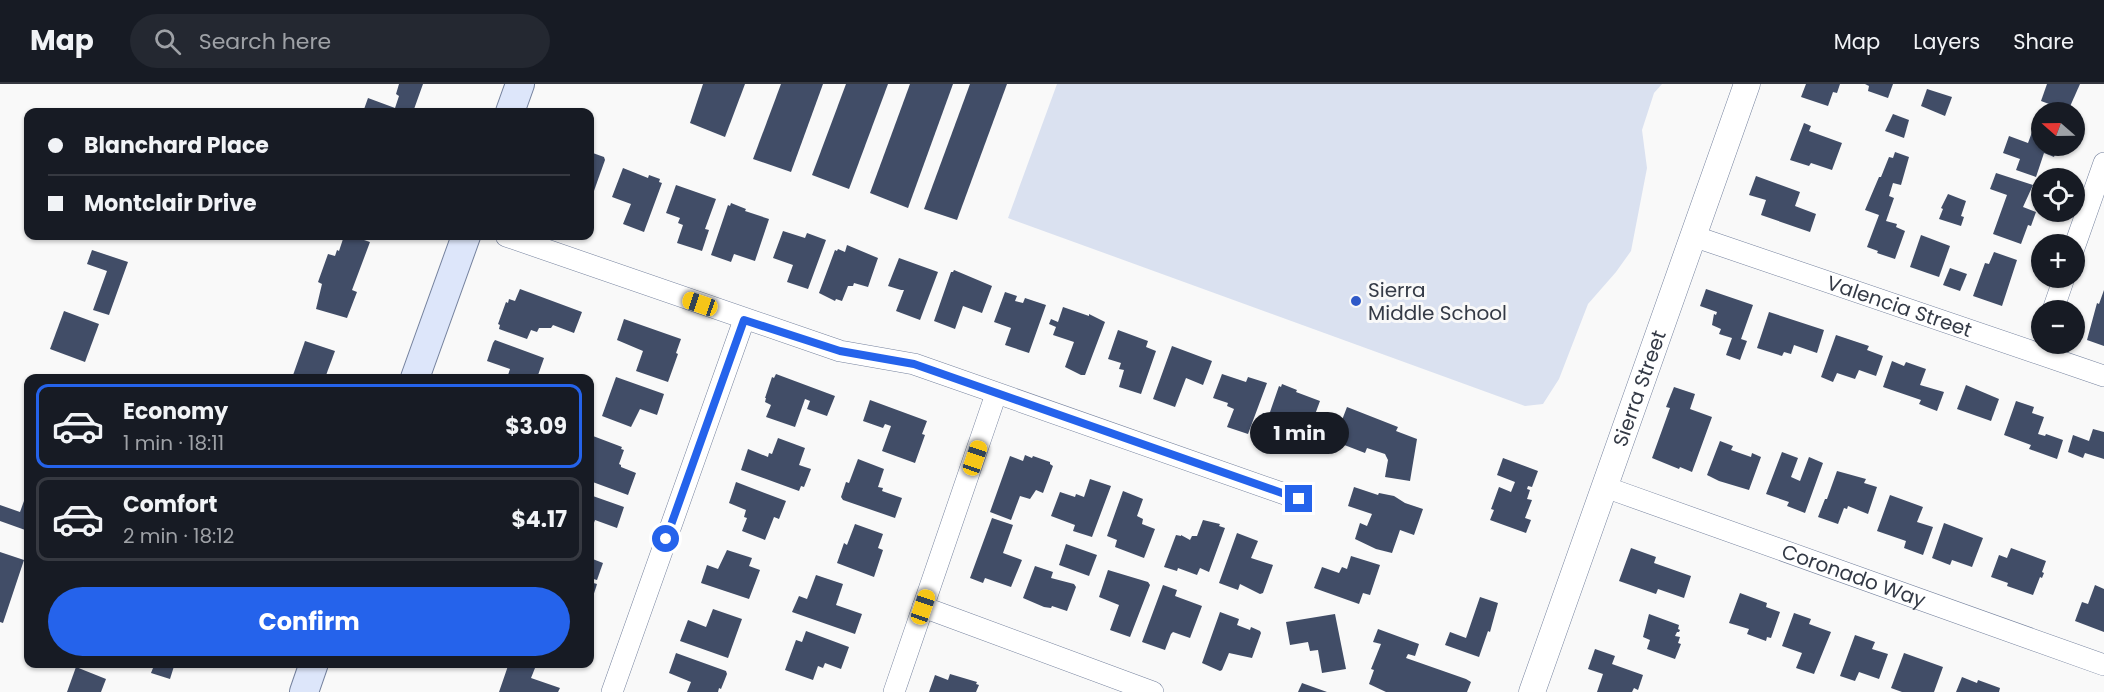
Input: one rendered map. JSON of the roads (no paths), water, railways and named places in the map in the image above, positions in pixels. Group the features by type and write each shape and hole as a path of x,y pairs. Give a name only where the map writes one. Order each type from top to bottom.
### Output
{"main road":[{"path":"511,108 520,84"},
{"path":"416,374 465,240"},
{"path":"304,692 312,668"}],"street":[{"name":"Sierra Street","path":"1532,692 1747,84"},
{"path":"2079,234 2104,163"},
{"name":"Valencia Street","path":"1693,236 2031,345"},
{"path":"517,240 744,320 840,351 914,364 1299,499"},
{"path":"612,692 744,320"},
{"name":"Valencia Street","path":"2053,354 2104,376"},
{"path":"894,692 996,394"},
{"name":"Coronado Way","path":"1605,487 2104,665"},
{"path":"923,607 1153,692"}],"place":[{"name":"Sierra Middle School","path":"1356,301"}]}
